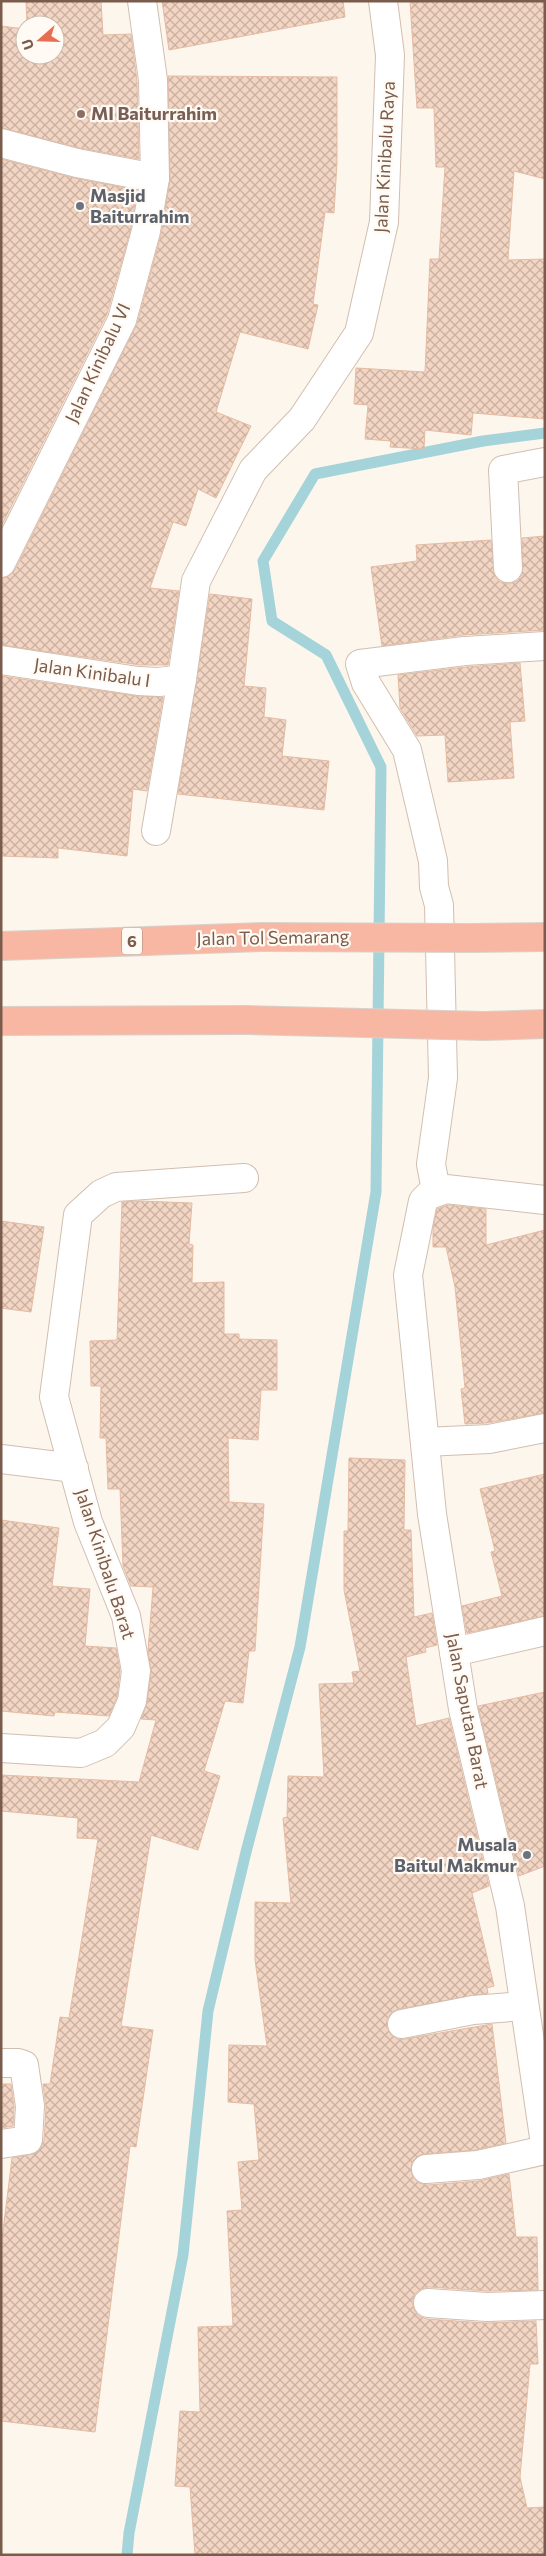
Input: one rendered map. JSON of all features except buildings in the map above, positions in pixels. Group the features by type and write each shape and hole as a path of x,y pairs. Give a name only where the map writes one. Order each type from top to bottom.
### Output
{"highway":[{"name":"Jalan Tol Semarang","path":"1,946 262,937 545,937"},
{"path":"1,1021 245,1020 484,1026 545,1024"}],"street":[{"name":"Jalan Kinibalu VI","path":"1,563 122,320 146,231 155,178 153,80 142,1"},
{"name":"Jalan Kinibalu Raya","path":"156,831 182,679 196,581 253,470 302,419 359,333 384,222 390,54 383,1"},
{"path":"1,144 77,163 155,178"},
{"path":"508,568 503,470 545,462"},
{"path":"545,646 465,651 360,664 366,683 407,750 433,861 434,887 438,905 443,1078 431,1164 436,1191 446,1189 545,1200"},
{"name":"Jalan Kinibalu I","path":"1,660 138,681 159,682 182,679"},
{"name":"Jalan Kinibalu Barat","path":"1,1748 81,1752 105,1743 121,1727 132,1701 136,1671 126,1616 88,1522 54,1398 78,1214 101,1194 116,1187 244,1178"},
{"name":"Jalan Saputan Barat","path":"436,1191 424,1201 408,1275 432,1514 463,1709 510,1906 545,2144"},
{"path":"425,1442 489,1439 545,1428"},
{"path":"1,1459 74,1468"},
{"path":"454,1652 545,1631"},
{"path":"402,2024 473,2010 524,2006"},
{"path":"1,2063 24,2065 30,2106 28,2140 1,2144"},
{"path":"426,2169 478,2165 545,2150"},
{"path":"428,2303 487,2306 545,2305"}],"waterway":[{"path":"127,2555 129,2533 183,2255 208,2011 246,1852 300,1647 376,1192 381,767 326,655 272,621 263,561 315,474 483,441 545,433"}],"place":[{"name":"MI Baiturrahim","path":"81,114"},
{"name":"Masjid Baiturrahim","path":"80,206"},
{"name":"Musala Baitul Makmur","path":"527,1855"}]}
